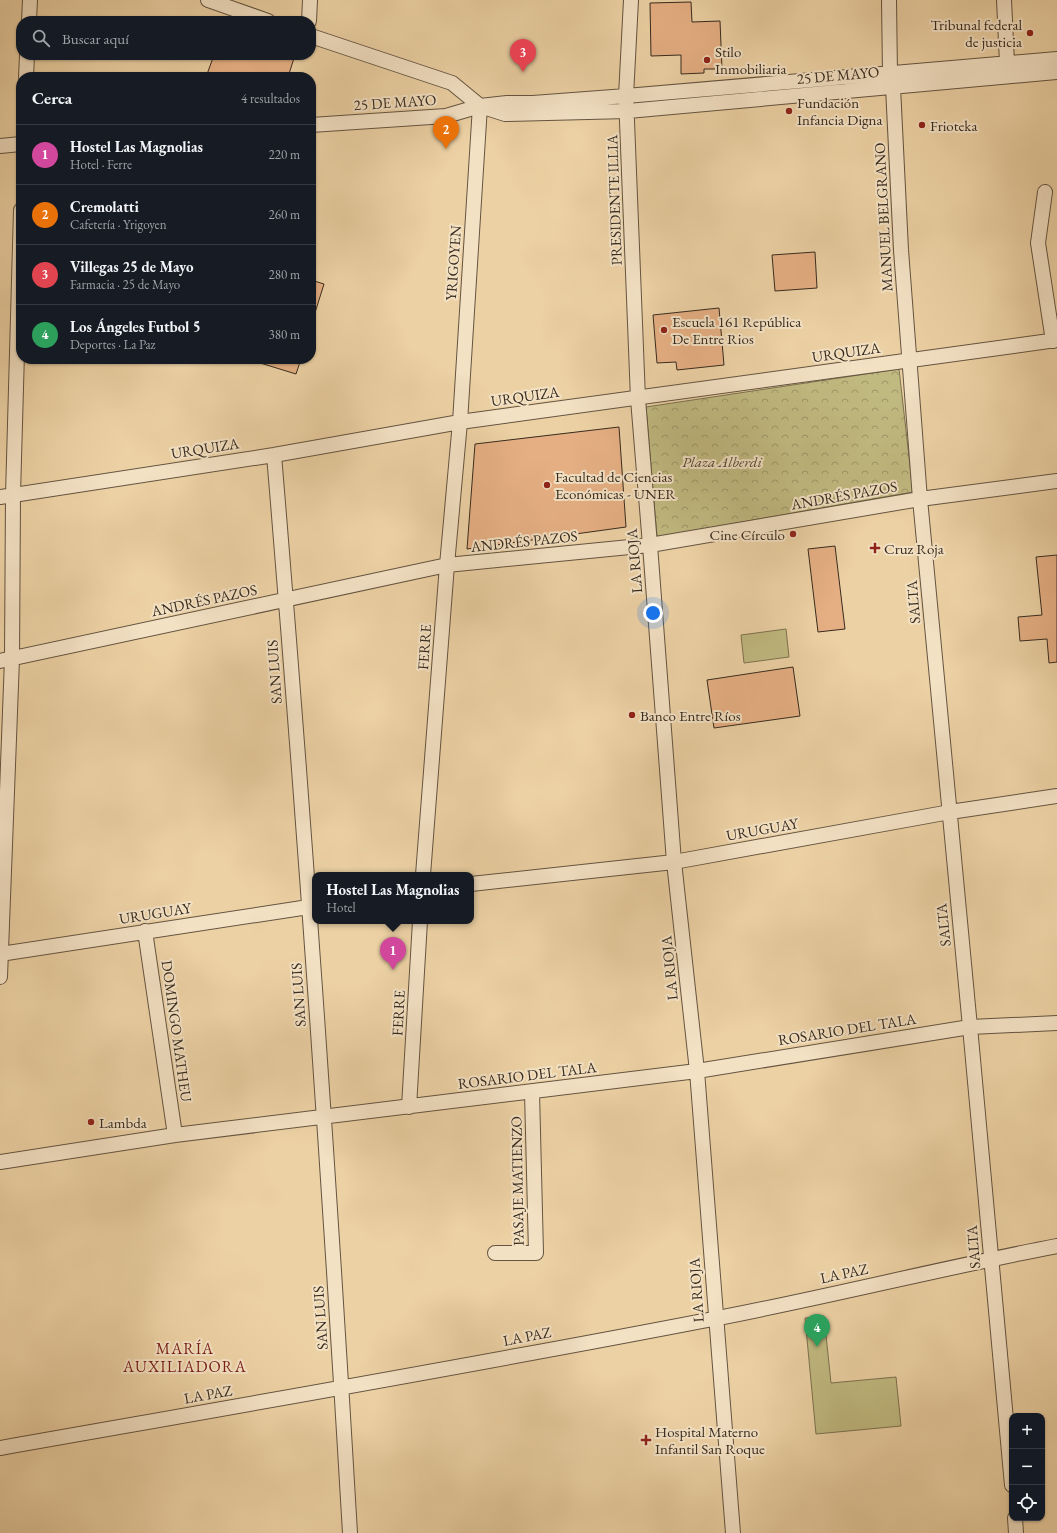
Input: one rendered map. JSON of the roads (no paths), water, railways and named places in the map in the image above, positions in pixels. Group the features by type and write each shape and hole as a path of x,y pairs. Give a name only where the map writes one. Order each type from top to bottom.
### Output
{"street":[{"path":"29,16 30,0"},
{"path":"208,0 254,16"},
{"path":"309,16 310,0"},
{"name":"PRESIDENTE ILLIA","path":"631,0 626,96 628,111 638,398"},
{"name":"MANUEL BELGRANO","path":"889,0 901,250 909,361"},
{"path":"1004,0 1007,63"},
{"path":"316,38 452,84 480,106"},
{"name":"25 DE MAYO","path":"480,106 505,114 628,111 892,80 1007,63 1057,59"},
{"path":"26,72 27,60"},
{"name":"25 DE MAYO","path":"316,125 446,116 480,106 892,80 1057,72"},
{"name":"YRIGOYEN","path":"460,422 480,106"},
{"path":"0,146 16,144"},
{"path":"1045,192 1038,242 1055,340"},
{"path":"0,976 6,660 6,496 16,305"},
{"name":"URQUIZA","path":"6,496 274,455 460,422 1055,340"},
{"name":"SALTA","path":"909,361 920,499 1009,1451"},
{"name":"LA RIOJA","path":"638,398 674,862 697,1071 733,1533"},
{"name":"FERRE","path":"423,872 447,565 460,422"},
{"name":"SAN LUIS","path":"274,455 312,906"},
{"name":"ANDRÉS PAZOS","path":"6,660 447,565 650,545 920,499 1057,481"},
{"name":"URUGUAY","path":"474,884 674,862 950,812 1057,796"},
{"name":"URUGUAY","path":"1,954 312,906"},
{"name":"SAN LUIS","path":"313,924 350,1533"},
{"name":"FERRE","path":"409,1107 420,924"},
{"name":"DOMINGO MATHEU","path":"145,931 175,1135"},
{"name":"ROSARIO DEL TALA","path":"0,1162 175,1135 697,1071 970,1027 1057,1023"},
{"name":"PASAJE MATIENZO","path":"495,1253 536,1253 532,1092"},
{"name":"LA PAZ","path":"0,1448 342,1388 716,1318 1057,1246"},
{"path":"1015,1521 1016,1533"}],"place":[{"name":"Tribunal federal de justicia","path":"1030,33"},
{"name":"Stilo Inmobiliaria","path":"707,60"},
{"name":"Villegas 25 de Mayo","path":"523,72"},
{"name":"Fundación Infancia Digna","path":"789,111"},
{"name":"Frioteka","path":"922,125"},
{"name":"Cremolatti","path":"446,149"},
{"name":"Escuela 161 República De Entre Rios","path":"664,330"},
{"name":"Facultad de Ciencias Económicas - UNER","path":"547,485"},
{"name":"Cine Círculo","path":"793,534"},
{"name":"Cruz Roja","path":"875,548"},
{"name":"Banco Entre Ríos","path":"632,715"},
{"name":"Hostel Las Magnolias","path":"393,970"},
{"name":"Lambda","path":"91,1122"},
{"name":"Los Ángeles Futbol 5","path":"817,1347"},
{"name":"Hospital Materno Infantil San Roque","path":"646,1440"}],"district":[{"name":"MARÍA AUXILIADORA","path":"185,1357"}],"park label":[{"name":"Plaza Alberdi","path":"722,461"}]}
